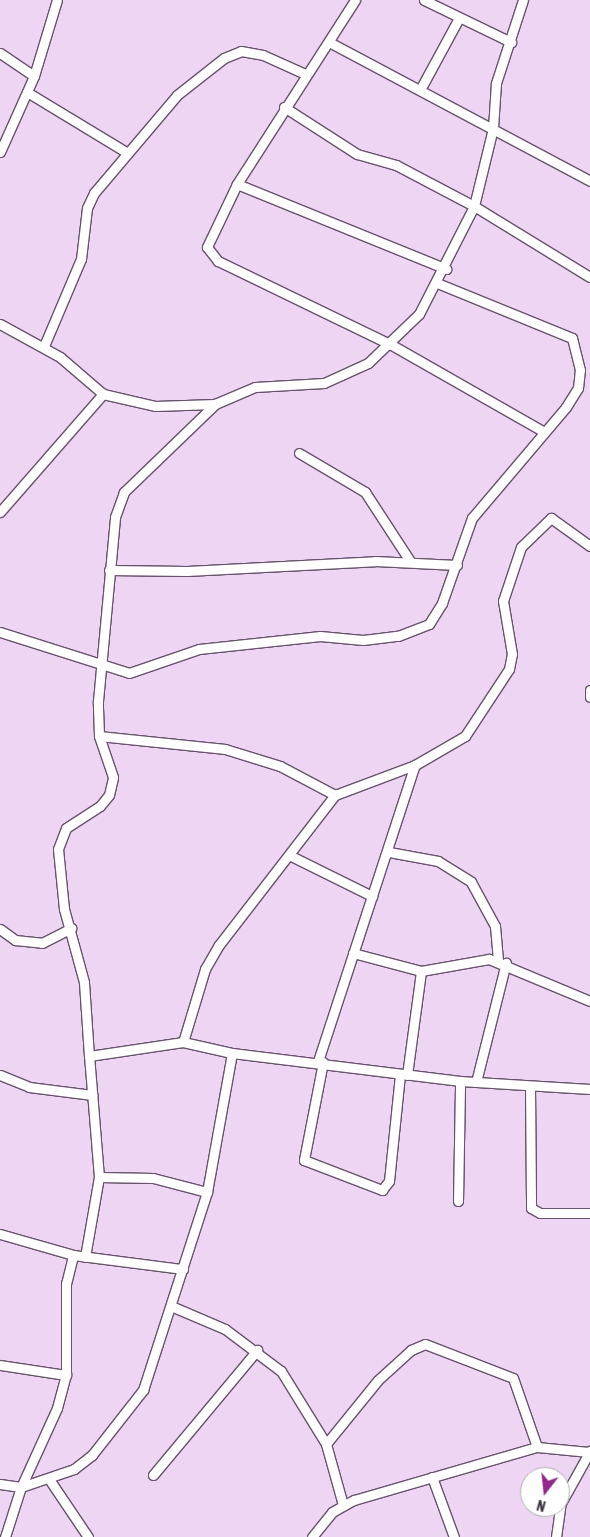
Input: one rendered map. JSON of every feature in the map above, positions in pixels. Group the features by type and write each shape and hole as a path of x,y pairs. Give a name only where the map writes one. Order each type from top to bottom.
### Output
{"street":[{"path":"0,152 34,76 57,0"},
{"path":"355,0 329,42 305,74 237,184 207,247 218,261 390,344 544,432"},
{"path":"424,0 511,42"},
{"path":"85,1257 99,1177 84,982 71,928 64,909 58,849 66,828 100,806 109,795 110,762 99,736 102,663 115,517 124,492 215,404 255,386 324,383 345,377 390,344 419,314 446,268 474,206 493,128 496,83 511,42 523,0"},
{"path":"421,88 459,18"},
{"path":"329,42 421,88 590,181"},
{"path":"0,53 34,76"},
{"path":"44,346 81,259 87,208 126,152 193,80 232,53 263,55 305,74"},
{"path":"27,92 126,152"},
{"path":"284,107 357,154 396,165 474,206 590,277"},
{"path":"237,184 446,268"},
{"path":"0,632 129,673 199,649 320,636 364,640 416,631 437,614 457,565 472,518 483,499 544,432 578,388 580,370 572,338 437,283"},
{"path":"0,324 44,346 103,394 155,406 215,404"},
{"path":"0,512 103,394"},
{"path":"299,453 365,492 410,561"},
{"path":"183,1042 205,969 335,795 415,765 465,736 509,669 512,654 504,602 521,547 551,518 590,546"},
{"path":"109,570 410,561 457,565"},
{"path":"590,690 590,697"},
{"path":"99,736 225,750 280,766 335,795"},
{"path":"415,765 388,852 353,953 320,1062 304,1160 382,1190 389,1181 403,1075 421,971"},
{"path":"388,852 438,861 471,882 495,926 502,962 476,1082"},
{"path":"289,855 372,896"},
{"path":"0,929 15,940 42,942 71,928"},
{"path":"353,953 421,971 480,959 502,962 590,1001"},
{"path":"89,1056 183,1042 232,1053 320,1062 403,1075 460,1081 590,1089"},
{"path":"0,1484 21,1487 49,1479 92,1455 117,1428 143,1390 207,1192 232,1053"},
{"path":"0,1075 29,1086 92,1095"},
{"path":"458,1201 460,1081"},
{"path":"530,1086 531,1208 540,1213 590,1213"},
{"path":"99,1177 153,1178 207,1192"},
{"path":"0,1234 73,1255 183,1269"},
{"path":"6,1537 21,1487 57,1408 66,1375 66,1284 73,1255"},
{"path":"171,1306 205,1318 257,1350 293,1387 326,1444 343,1505"},
{"path":"326,1444 378,1380 411,1350 425,1344 513,1378 537,1447"},
{"path":"153,1475 257,1350"},
{"path":"0,1365 66,1375"},
{"path":"312,1537 343,1505 432,1477 537,1447 589,1452 561,1503 556,1537"},
{"path":"432,1477 454,1537"},
{"path":"49,1479 88,1537"}]}
